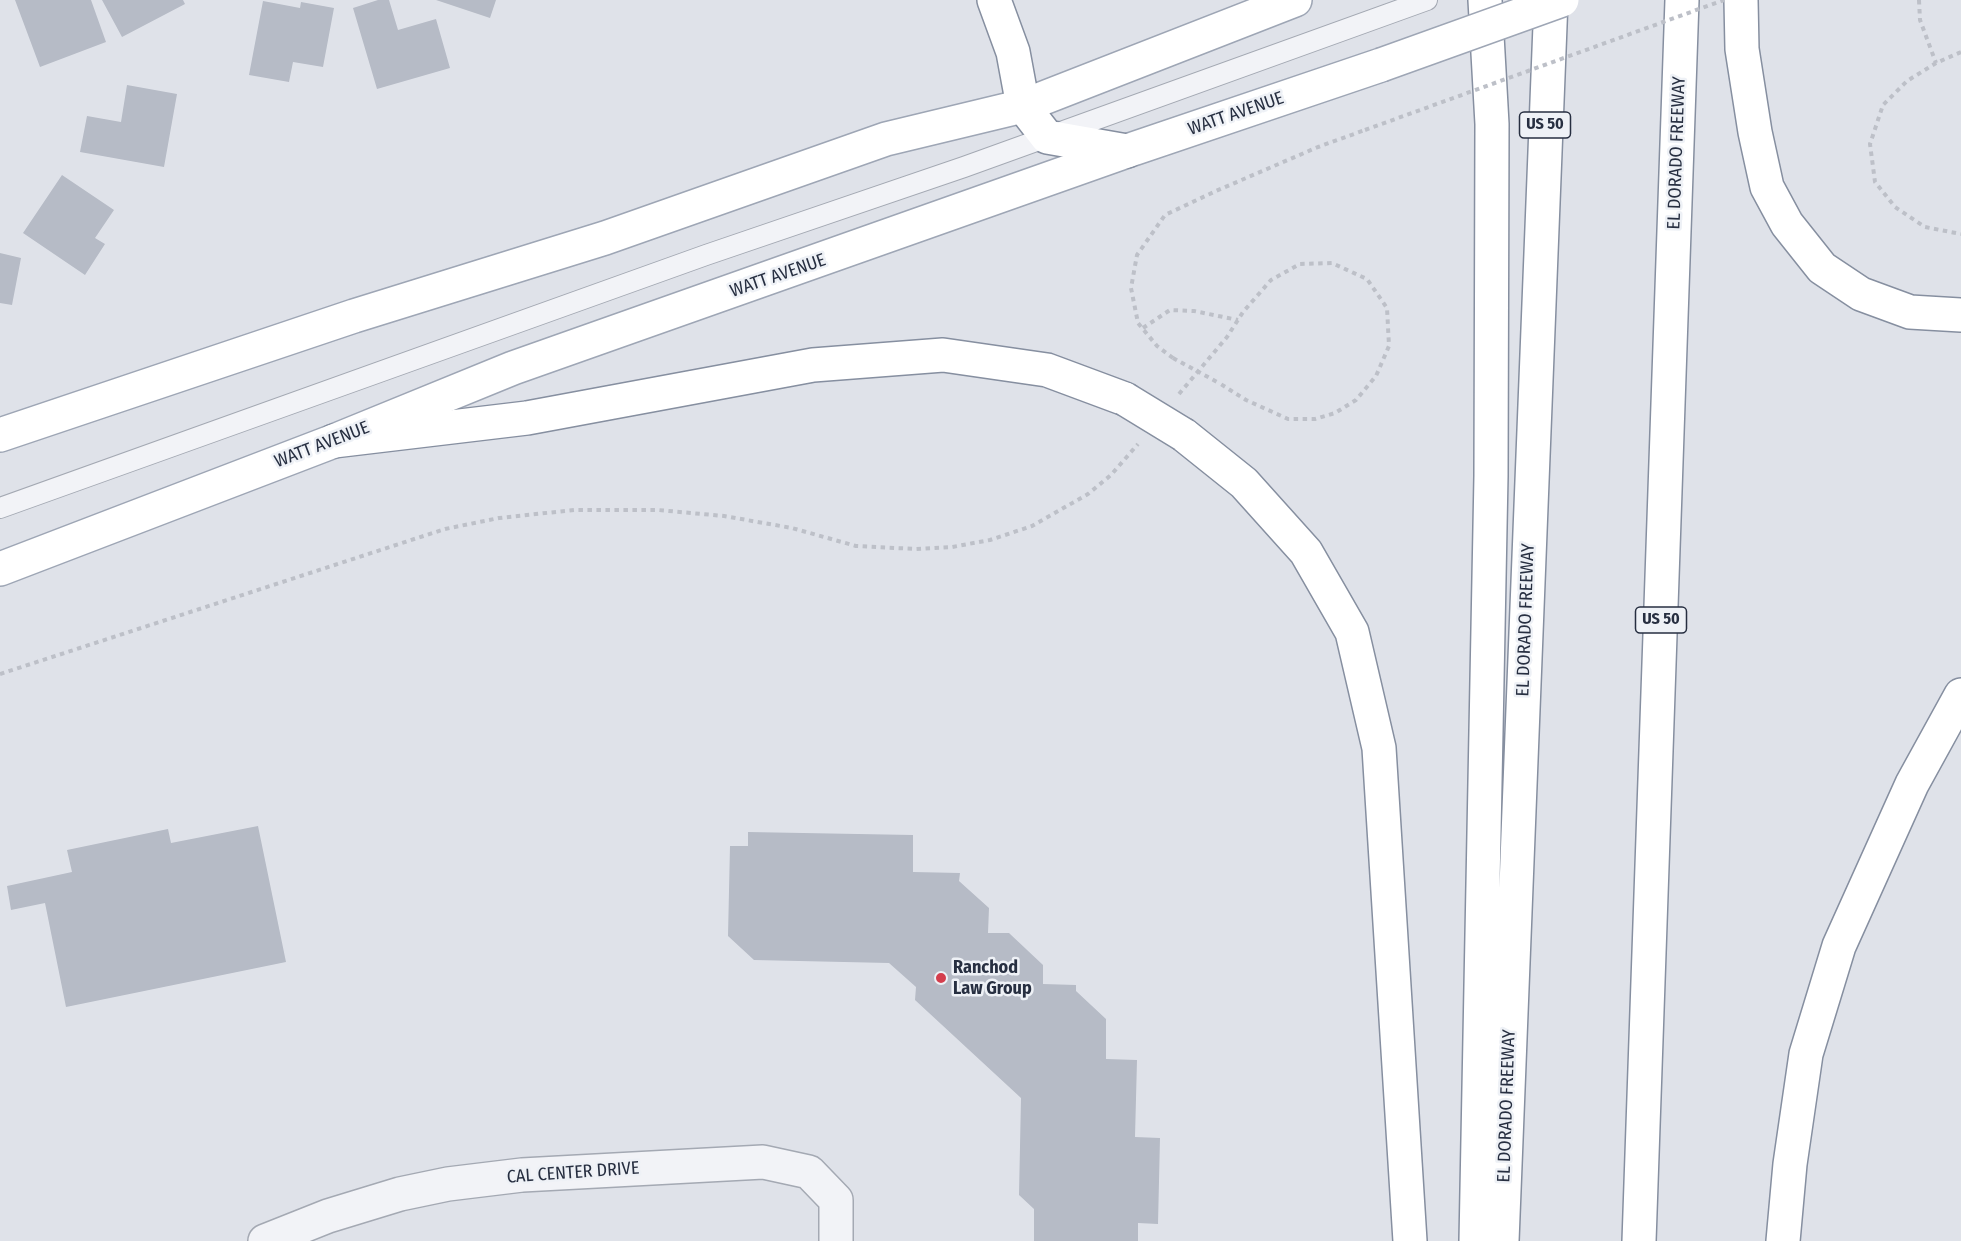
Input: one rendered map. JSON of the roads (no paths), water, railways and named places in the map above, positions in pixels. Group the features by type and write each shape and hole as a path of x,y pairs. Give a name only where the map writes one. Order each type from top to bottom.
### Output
{"main road":[{"path":"994,0 1013,52 1023,106 1047,137 1128,152"},
{"path":"0,435 354,316 605,238 886,139 1023,106 1295,0"},
{"path":"1476,1241 1491,476 1492,124 1485,0"},
{"name":"EL DORADO FREEWAY","path":"1502,1241 1551,0"},
{"name":"WATT AVENUE","path":"0,568 334,441 513,368 1562,0"},
{"name":"EL DORADO FREEWAY","path":"1640,1241 1682,0"},
{"path":"1741,0 1742,50 1755,132 1767,187 1787,224 1822,268 1861,294 1910,312 1961,315"},
{"path":"334,441 527,418 813,364 943,355 1047,370 1125,399 1184,435 1244,483 1306,552 1352,632 1379,748 1410,1241"},
{"path":"1783,1241 1790,1164 1806,1054 1839,946 1912,784 1961,695"}],"street":[{"name":"CAL CENTER DRIVE","path":"265,1241 328,1216 400,1194 448,1185 522,1175 763,1162 809,1172 836,1200 836,1241"}],"lane":[{"path":"0,508 695,259 964,167 1427,0"}],"place":[{"name":"Ranchod Law Group","path":"941,978"}]}
